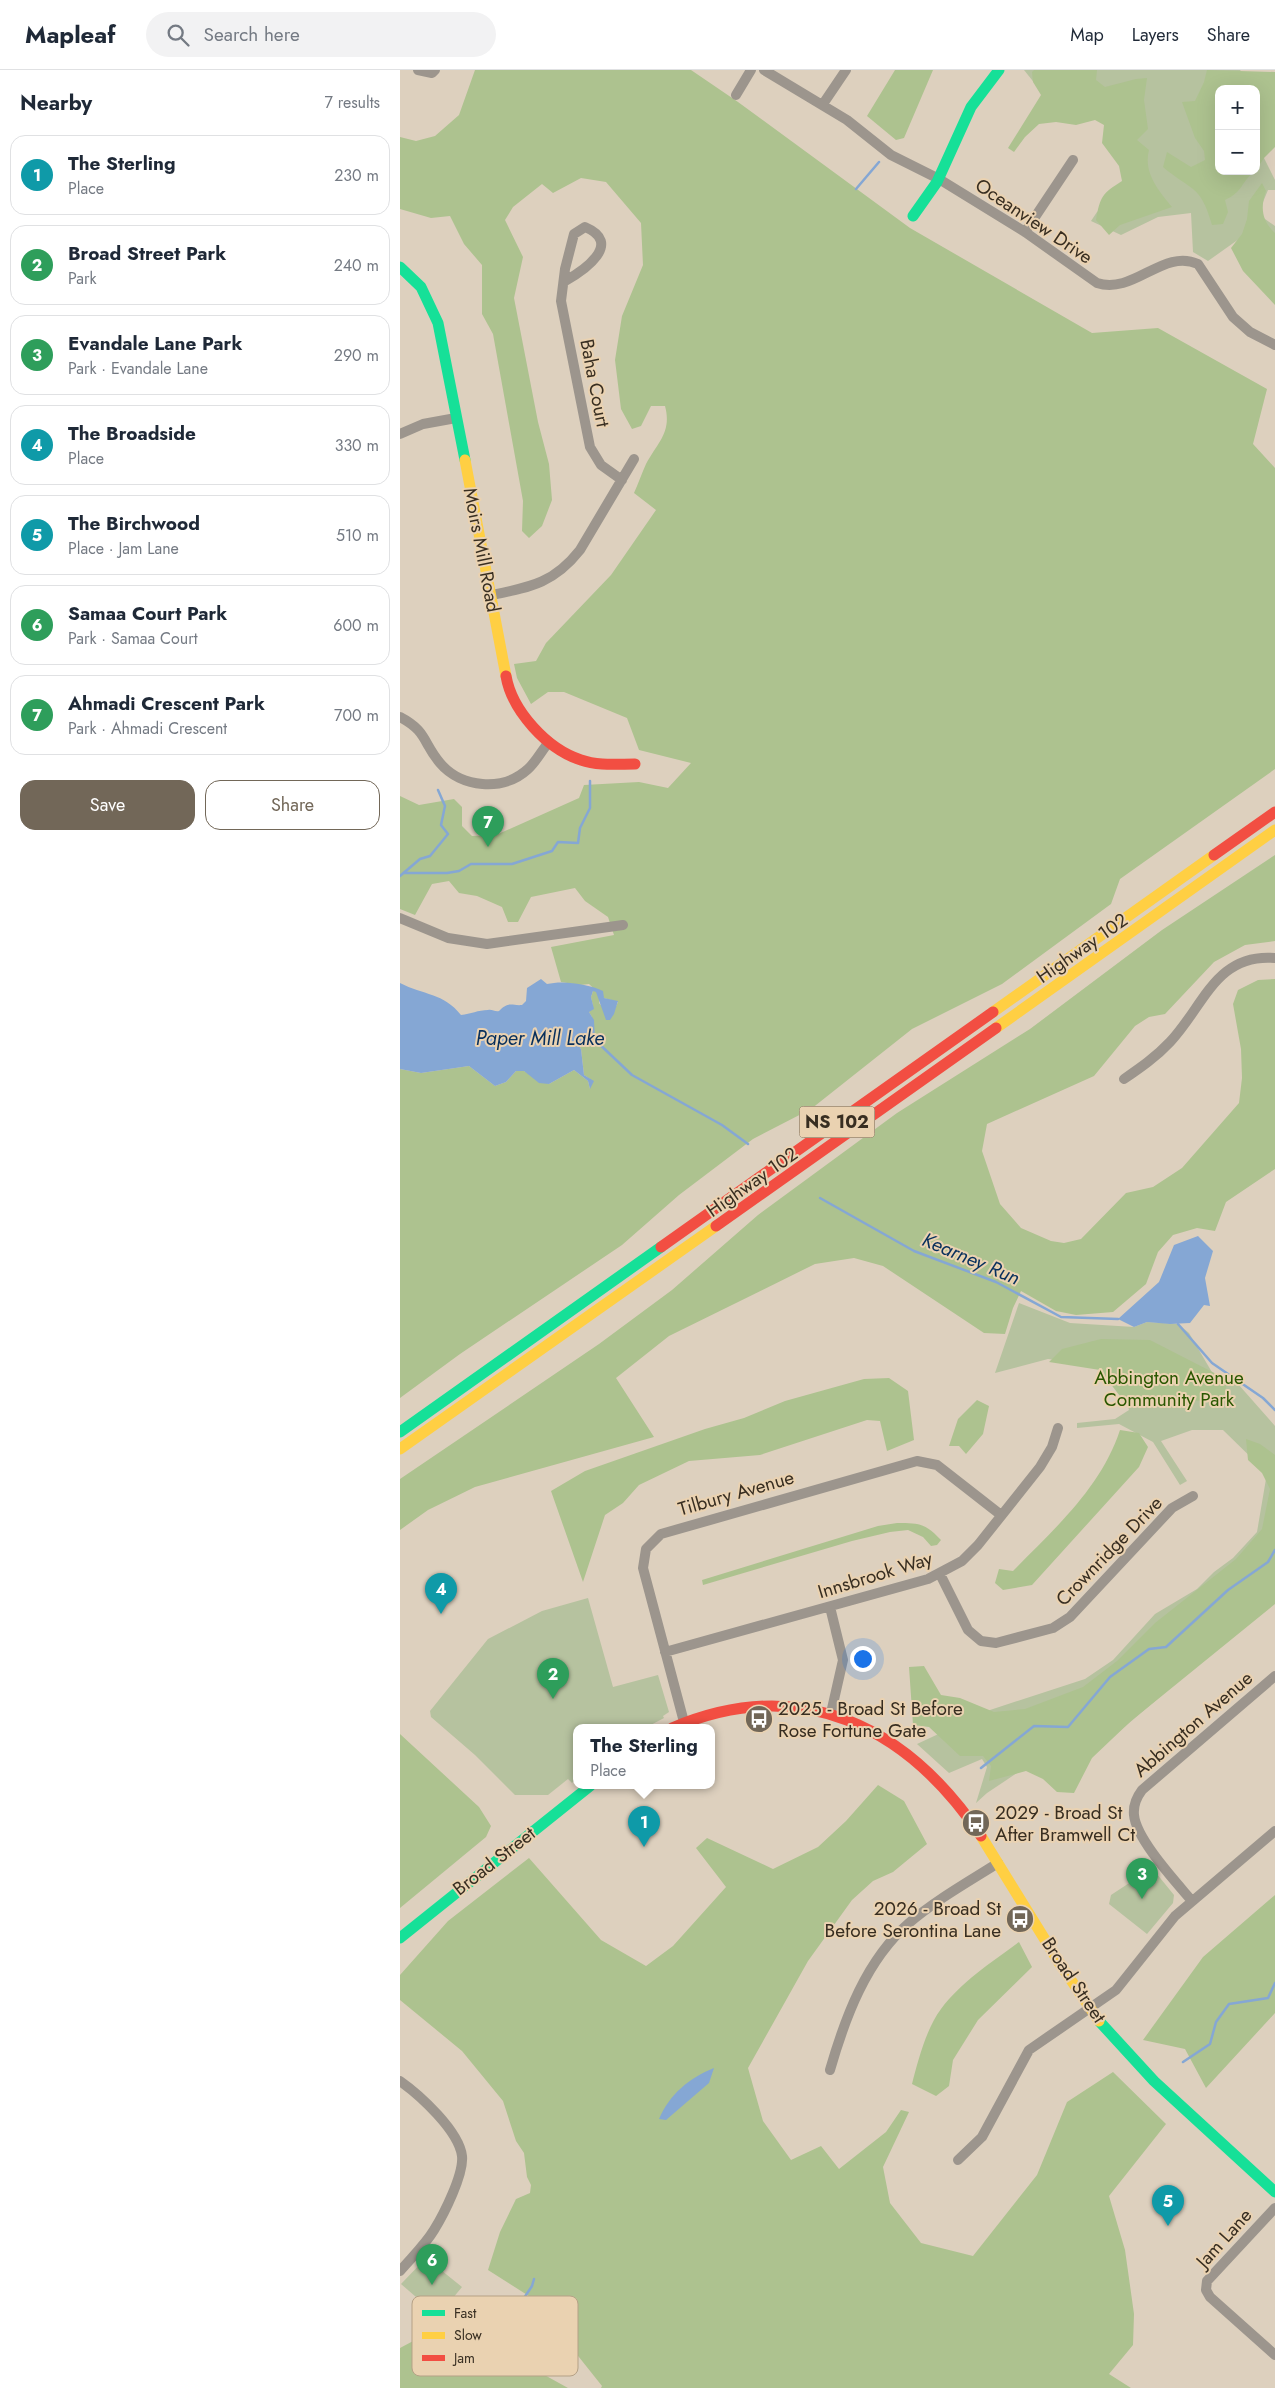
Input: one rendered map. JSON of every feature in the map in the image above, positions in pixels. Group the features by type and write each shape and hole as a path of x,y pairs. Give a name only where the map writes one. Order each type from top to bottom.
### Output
{"main road":[{"path":"914,216 939,179 967,112 986,83 999,70"},
{"name":"Moirs Mill Road","path":"400,267 421,286 433,307 441,332 456,418 492,595 507,683 525,717 549,742 581,760 606,764 635,764"},
{"name":"Highway 102","path":"400,1432 1275,812"},
{"name":"Highway 102","path":"400,1449 1275,830"},
{"name":"Broad Street","path":"680,1724 730,1710 754,1707 779,1706 831,1713 860,1724 885,1738 926,1767 962,1808 1090,2008 1141,2069 1275,2192"},
{"name":"Broad Street","path":"400,1938 586,1789"}],"street":[{"path":"418,70 425,73 432,73 435,70"},
{"path":"736,96 751,70"},
{"name":"Oceanview Drive","path":"764,70 823,104 890,155 939,179 1024,232 1091,280 1102,285 1125,284 1179,260 1194,262 1206,272 1228,310 1238,322 1250,332 1275,345"},
{"path":"823,104 846,70"},
{"path":"1024,232 1073,160"},
{"name":"Baha Court","path":"565,281 574,276 602,251 603,244 600,236 593,230 585,227 574,234 565,270 561,301 590,447 601,465 622,480"},
{"path":"400,434 423,424 456,418"},
{"path":"492,595 532,587 559,573 580,550 634,459"},
{"path":"400,717 423,734 440,762 447,769 460,778 479,784 496,784 517,777 528,769 549,742"},
{"path":"400,918 448,938 487,944 623,925"},
{"path":"1124,1079 1170,1042 1225,971 1247,959 1275,958"},
{"name":"Innsbrook Way","path":"665,1652 830,1607 940,1574 970,1554 1002,1515 1040,1467 1052,1447 1058,1428"},
{"name":"Tilbury Avenue","path":"684,1722 642,1562 649,1543 667,1531 917,1461 937,1465 1002,1515"},
{"name":"Crownridge Drive","path":"940,1574 968,1630 981,1641 996,1643 1053,1628 1070,1617 1172,1508 1193,1496"},
{"path":"830,1607 843,1660 831,1713"},
{"name":"Abbington Avenue","path":"1192,1901 1163,1866 1135,1825 1134,1805 1136,1798 1142,1790 1275,1676"},
{"path":"958,2160 982,2137 1030,2050 1116,1990 1169,1923 1192,1901 1275,1831"},
{"path":"830,2070 842,2026 870,1973 891,1942 908,1924 998,1863"},
{"path":"400,2081 421,2098 452,2132 460,2145 462,2157 460,2176 434,2231 400,2271"},
{"name":"Jam Lane","path":"1275,2208 1208,2281 1206,2286 1210,2297 1275,2355"}],"green space":[{"path":"475,70 691,70 738,102 910,228 1092,333 1158,328 1267,389 1253,444 1275,468 1275,769 1120,879 1111,904 1002,984 912,1029 811,1109 753,1139 679,1195 622,1245 460,1354 400,1398 400,1069 421,1073 469,1066 495,1086 506,1082 516,1071 524,1071 549,1084 574,1070 588,1081 590,1089 590,1079 584,1075 581,1049 577,1043 584,1043 592,1017 589,1012 593,1006 591,997 593,991 596,991 600,996 599,1003 611,1017 618,1002 604,998 589,984 580,985 561,982 551,947 614,935 608,917 585,901 575,888 531,897 518,922 508,922 502,907 477,896 459,893 449,881 432,884 415,915 400,909 400,796 419,805 454,799 462,807 462,826 472,836 496,835 579,798 584,785 639,782 668,788 691,763 639,750 627,718 564,692 548,692 531,704 517,678 514,664 536,661 546,643 611,575 656,510 634,493 646,464 663,437 667,415 665,406 651,406 641,426 632,429 621,409 615,360 622,316 643,265 641,223 606,182 581,178 553,193 542,184 513,207 505,220 523,257 514,298 538,422 549,464 552,500 542,526 529,538 522,531 523,501 493,334 482,314 482,265 464,244 450,216 431,218 400,209 400,137 416,141 435,136 459,115"},
{"path":"895,70 933,70 904,138 896,140 867,116"},
{"path":"1024,70 1241,70 1224,85 1215,85 1215,175 1260,175 1260,141 1261,152 1275,180 1275,190 1268,190 1258,214 1275,226 1275,259 1239,239 1208,261 1193,252 1191,213 1158,217 1121,235 1091,221 1097,212 1117,197 1126,171 1120,142 1100,120 1048,100"},
{"path":"1034,70 1097,70 1096,80 1105,87 1147,78 1144,100 1148,129 1137,140 1149,150 1148,166 1150,174 1157,188 1172,207 1120,225 1109,235 1096,220 1097,212 1106,192 1122,181 1119,166 1102,143 1104,125 1095,120 1076,125 1056,122 1039,124 1025,137 1014,152 1008,148 1041,95 1033,82 1032,72"},
{"path":"1207,70 1275,72 1275,147 1260,164 1260,85 1215,85 1215,175 1251,175 1236,193 1225,200 1228,212 1223,224 1212,225 1205,206 1197,193 1163,167 1167,152 1191,167 1205,160 1204,151 1195,138 1182,102 1195,101 1204,82"},
{"path":"1262,183 1266,191 1263,214 1267,224 1275,233 1275,305 1243,271 1231,248 1242,234 1247,219 1249,201"},
{"path":"1275,855 1275,941 1245,945 1214,962 1165,1014 1149,1017 1135,1026 1094,1076 987,1124 982,1151 1000,1204 1021,1228 1051,1241 1064,1243 1081,1239 1126,1193 1153,1187 1182,1168 1239,1103 1242,1078 1241,1049 1233,1004 1238,990 1258,980 1275,979 1275,1169 1226,1202 1215,1231 1197,1228 1173,1235 1158,1252 1146,1284 1113,1312 1076,1315 1056,1311 1021,1291 1013,1308 1005,1334 984,1333 883,1266 854,1258 815,1264 669,1336 616,1378 654,1437 475,1487 428,1510 400,1530 400,1479 599,1344 672,1290 758,1215 897,1113 1030,1029 1162,930"},
{"name":"Abbington Avenue Community Park","path":"1019,1303 1070,1323 1134,1327 1147,1322 1178,1324 1189,1333 1213,1374 1218,1377 1223,1376 1238,1384 1275,1426 1275,1599 1095,1752 1026,1767 987,1793 976,1803 987,1767 982,1759 949,1773 917,1744 990,1710 1085,1679 1113,1660 1155,1614 1197,1589 1214,1572 1233,1558 1257,1532 1267,1473 1223,1430 1192,1430 1161,1441 1187,1481 1180,1485 1153,1442 1119,1424 1077,1428 1077,1423 1115,1419 1129,1410 1117,1367 1048,1359 995,1373"},
{"path":"1101,1339 1150,1340 1228,1380 1223,1400 1179,1401 1142,1407 1126,1404 1100,1370 1049,1362 1062,1349"},
{"path":"889,1378 908,1391 914,1440 887,1451 880,1421 867,1420 760,1455 689,1461 639,1485 623,1503 605,1515 583,1582 551,1491 585,1471 705,1429 744,1418 785,1401 864,1379"},
{"path":"977,1400 989,1406 983,1434 966,1454 959,1446 949,1446 958,1419"},
{"path":"1120,1430 1139,1433 1148,1447 1139,1467 1032,1585 1003,1590 995,1583 999,1569 1013,1571 1075,1506 1101,1471 1112,1451"},
{"path":"1246,1439 1260,1444 1275,1455 1275,1604 1131,1721 1092,1758 1074,1793 1057,1792 1043,1779 1026,1771 989,1781 991,1766 983,1756 960,1756 929,1727 913,1725 909,1667 924,1666 941,1695 960,1698 994,1712 1025,1709 1083,1687 1117,1661 1155,1623 1236,1559 1262,1529 1270,1489 1262,1473 1248,1460"},
{"path":"897,1523 921,1525 941,1540 937,1545 931,1546 923,1537 908,1530 890,1532 852,1541 703,1585 702,1580 878,1526"},
{"path":"588,1598 613,1687 658,1675 669,1712 663,1716 664,1718 653,1724 573,1724 573,1782 568,1779 548,1795 515,1795 475,1755 431,1717 430,1711 488,1639 542,1611"},
{"path":"400,1734 479,1807 491,1826 486,1837 400,1908"},
{"path":"878,1785 904,1801 927,1844 893,1872 873,1881 852,1900 808,1961 748,2068 763,2121 791,2160 821,2146 839,2169 886,2132 901,2110 909,2112 883,2167 890,2203 921,2243 973,2256 1037,2175 1067,2102 1113,2072 1166,2124 1109,2196 1125,2250 1134,2314 1133,2345 1109,2374 1131,2388 601,2388 602,2386 578,2356 578,2296 529,2296 488,2270 500,2232 516,2199 530,2193 531,2185 527,2177 524,2153 516,2141 503,2101 462,2051 400,2000 400,1975 448,1921 529,1858 601,1940 646,1966 673,1946 726,1887 696,1848 707,1838 773,1869 818,1847 846,1821"},
{"path":"1152,1868 1174,1895 1173,1903 1147,1934 1109,1904 1111,1895"},
{"path":"1275,1895 1275,2013 1206,2088 1185,2049 1143,2040 1203,1957"},
{"path":"1019,1942 1032,1967 978,2020 953,2060 949,2086 936,2096 912,2084 927,2035 941,2009 967,1981"},
{"path":"426,2258 462,2287 455,2296 415,2296 401,2284"},
{"path":"412,2342 412,2376 546,2376 568,2388 400,2388 400,2348"}],"water":[{"name":"Paper Mill Lake","path":"541,979 547,984 576,983 591,986 603,991 604,998 618,1001 614,1014 610,1020 606,1020 596,992 593,991 591,997 594,1009 589,1012 594,1020 595,1040 577,1043 581,1049 584,1075 594,1081 590,1089 588,1081 574,1070 549,1084 539,1083 524,1071 516,1071 506,1082 495,1086 469,1066 421,1073 400,1069 400,983 448,1002 461,1015 484,1010 499,1011 508,1005 522,1005 526,1001 527,988"},
{"path":"1198,1236 1213,1251 1205,1278 1210,1306 1204,1305 1190,1323 1147,1322 1134,1327 1118,1319 1159,1282 1174,1245"},
{"path":"714,2068 709,2083 666,2120 659,2119 663,2110 681,2088 696,2077"}],"waterway":[{"path":"856,189 879,162"},
{"path":"404,873 447,873 459,871 471,864 512,864 552,851 558,842 578,843 580,828 590,808 590,781"},
{"path":"400,876 420,859 430,856 448,834 441,825 445,806 438,790"},
{"name":"Kearney Run","path":"595,1040 632,1075 722,1125 748,1144"},
{"name":"Kearney Run","path":"820,1198 914,1251 996,1282 1061,1317 1118,1319"},
{"name":"Kearney Run","path":"1178,1324 1212,1363 1263,1398 1275,1410"},
{"path":"981,1768 1034,1726 1068,1727 1110,1677 1149,1649 1166,1647 1228,1590 1268,1562 1275,1550"},
{"path":"1183,2062 1210,2044 1216,2022 1229,2004 1268,1998 1275,1983"},
{"path":"525,2296 534,2279"}],"traffic: fast":[{"path":"913,216 937,182 971,107 999,70"},
{"path":"400,267 421,287 438,323 465,460"},
{"path":"400,1432 661,1247"},
{"path":"400,1938 586,1789"},
{"path":"1099,2021 1154,2081 1275,2192"}],"traffic: slow":[{"path":"465,460 506,676"},
{"path":"996,1028 1275,830"},
{"path":"993,1012 1214,855"},
{"path":"400,1449 716,1226"},
{"path":"981,1836 1060,1964 1099,2021"}],"traffic: jam":[{"path":"506,676 515,702 523,715 544,738 556,747 568,755 587,762 635,764"},
{"path":"1214,855 1275,812"},
{"path":"661,1247 993,1012"},
{"path":"716,1226 996,1028"},
{"path":"684,1724 719,1712 764,1706 807,1709 847,1720 885,1739 920,1765 952,1798 981,1836"}],"place":[{"name":"Ahmadi Crescent Park","path":"488,847"},
{"name":"The Broadside","path":"441,1614"},
{"name":"Broad Street Park","path":"553,1699"},
{"name":"2025 - Broad St Before Rose Fortune Gate","path":"759,1719"},
{"name":"2029 - Broad St After Bramwell Ct","path":"976,1823"},
{"name":"The Sterling","path":"644,1847"},
{"name":"Evandale Lane Park","path":"1142,1899"},
{"name":"2026 - Broad St Before Serontina Lane","path":"1020,1919"},
{"name":"The Birchwood","path":"1168,2226"},
{"name":"Samaa Court Park","path":"432,2285"}]}
